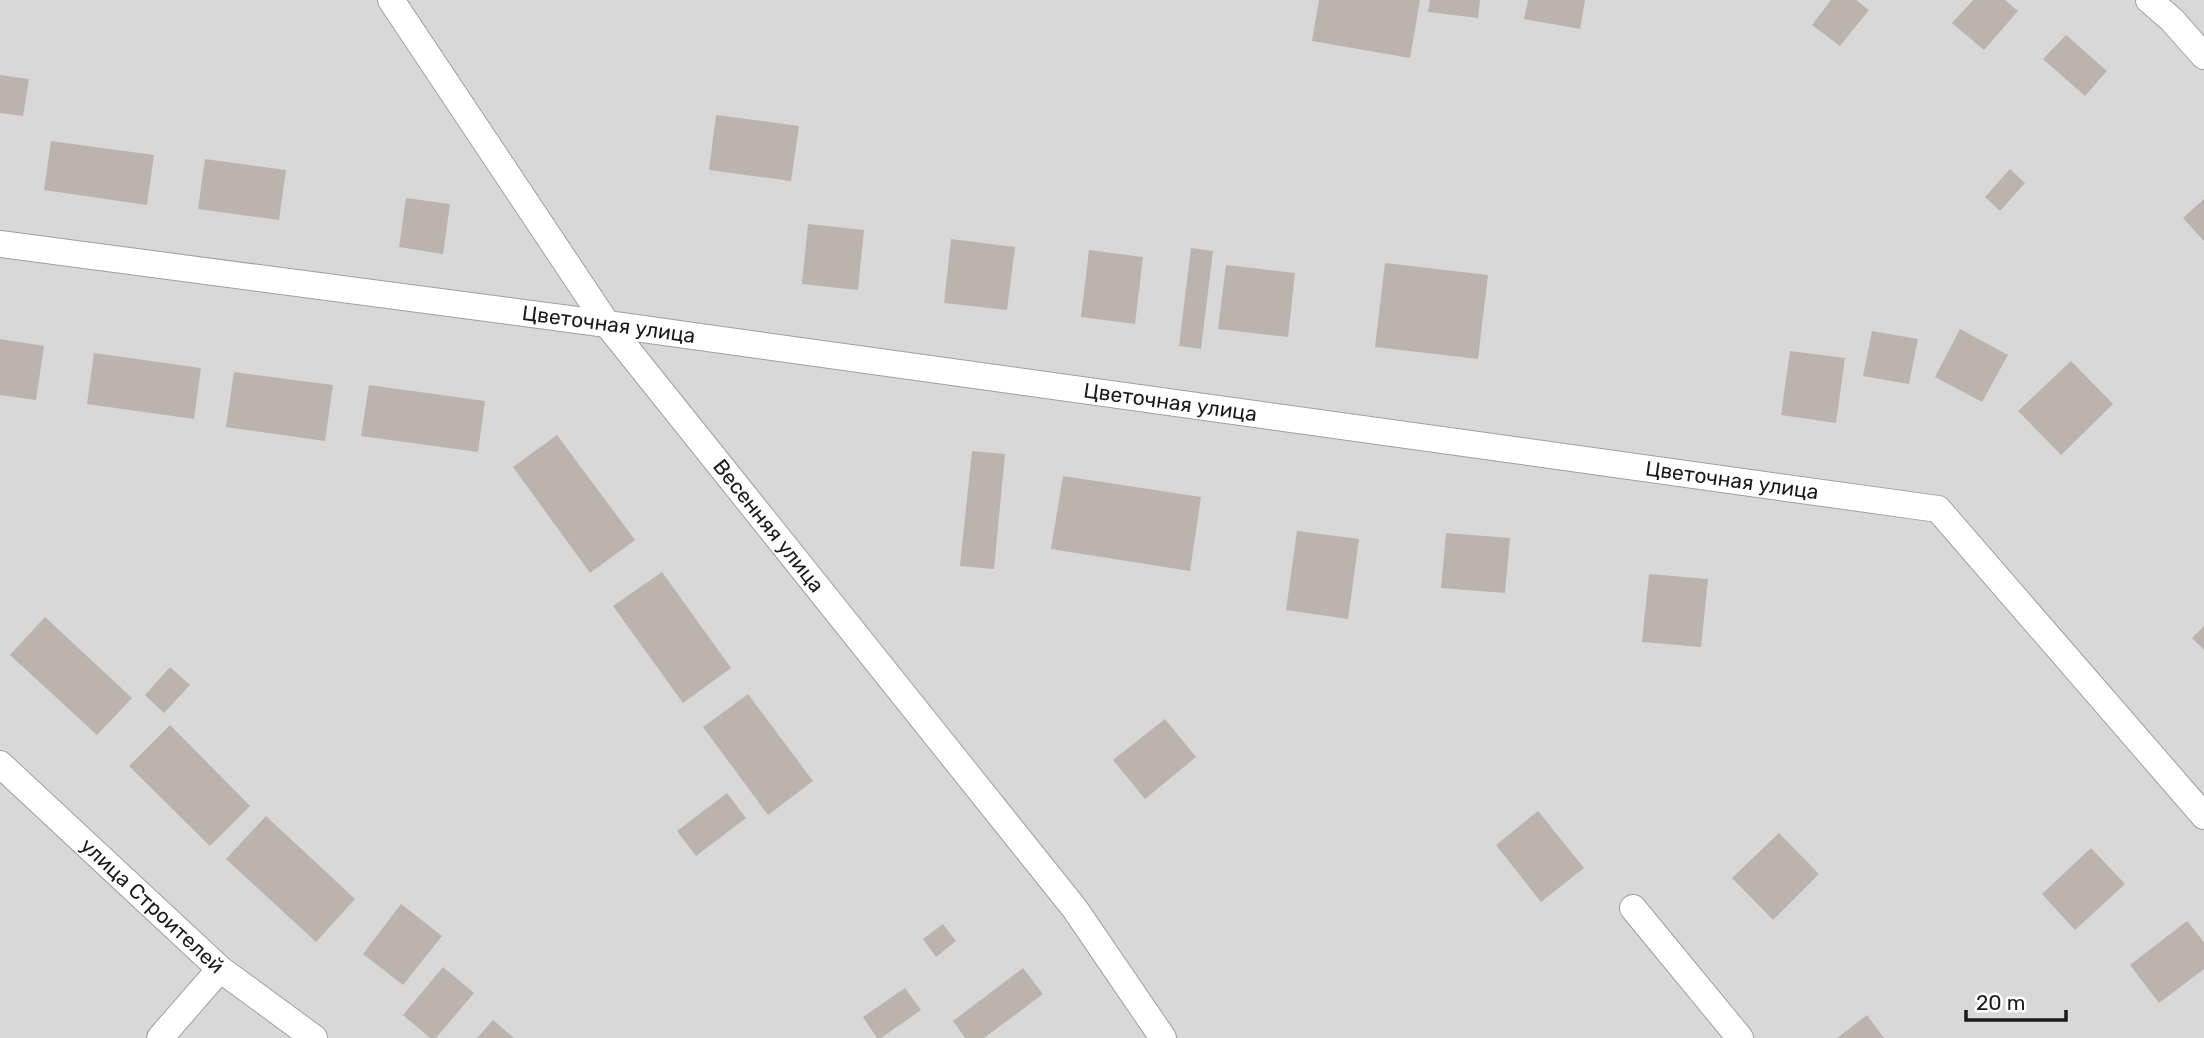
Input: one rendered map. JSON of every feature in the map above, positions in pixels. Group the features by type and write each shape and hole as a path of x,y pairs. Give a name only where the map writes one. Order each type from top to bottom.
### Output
{"street":[{"name":"Весенняя улица","path":"391,0 607,324 1075,909 1163,1038"},
{"path":"2149,0 2172,20 2204,56"},
{"name":"Цветочная улица","path":"0,244 607,324 1938,509 2204,816"},
{"name":"улица Строителей","path":"0,764 220,969 314,1038"},
{"path":"1633,908 1740,1038"},
{"path":"160,1038 220,969"}],"shaded area":[{"path":"0,0 2204,0 2204,1038 0,1038"}],"building":[{"path":"1319,0 1420,0 1410,58 1312,41"},
{"path":"1430,0 1480,0 1478,18 1428,12"},
{"path":"1528,0 1585,0 1580,29 1524,19"},
{"path":"1831,0 1856,0 1869,10 1840,46 1812,25"},
{"path":"1973,0 2005,0 2018,11 1984,50 1952,23"},
{"path":"2066,35 2107,71 2085,96 2043,59"},
{"path":"0,75 29,79 23,116 0,113"},
{"path":"716,115 799,126 791,181 709,170"},
{"path":"51,141 154,155 147,205 44,190"},
{"path":"205,159 286,170 279,220 198,209"},
{"path":"2010,169 2025,183 2000,211 1985,197"},
{"path":"406,198 450,204 443,254 399,247"},
{"path":"2204,199 2204,241 2183,218"},
{"path":"808,224 864,230 858,290 802,284"},
{"path":"951,239 1015,247 1007,310 944,303"},
{"path":"1191,248 1213,251 1201,349 1179,346"},
{"path":"1089,250 1143,257 1135,324 1081,317"},
{"path":"1385,263 1488,275 1478,359 1375,347"},
{"path":"1226,265 1295,273 1288,337 1218,329"},
{"path":"1960,329 2008,355 1982,402 1935,377"},
{"path":"1872,331 1918,339 1909,384 1863,376"},
{"path":"0,339 44,346 36,400 0,395"},
{"path":"1790,351 1845,358 1836,423 1781,415"},
{"path":"94,353 201,368 194,419 87,404"},
{"path":"2071,361 2113,404 2061,455 2018,411"},
{"path":"234,372 333,385 325,441 226,427"},
{"path":"369,385 485,401 478,452 361,436"},
{"path":"557,435 635,540 590,573 513,467"},
{"path":"972,451 1005,454 994,569 960,566"},
{"path":"1063,476 1201,497 1190,571 1051,549"},
{"path":"1297,531 1359,539 1348,619 1286,610"},
{"path":"1446,533 1510,538 1505,593 1441,588"},
{"path":"662,572 731,668 683,703 613,606"},
{"path":"1649,574 1708,579 1701,647 1642,642"},
{"path":"45,617 132,698 97,735 10,655"},
{"path":"2204,626 2204,650 2192,638"},
{"path":"170,667 190,685 164,713 145,695"},
{"path":"748,694 813,781 768,815 703,727"},
{"path":"1165,719 1196,757 1145,799 1113,760"},
{"path":"170,725 250,806 210,846 129,766"},
{"path":"727,793 746,818 696,856 677,831"},
{"path":"1538,811 1584,868 1541,902 1496,845"},
{"path":"266,816 355,899 316,942 226,859"},
{"path":"1779,833 1819,874 1773,920 1732,878"},
{"path":"2091,848 2125,884 2075,930 2042,894"},
{"path":"401,904 442,936 403,985 363,954"},
{"path":"2187,921 2204,942 2204,969 2159,1003 2130,965"},
{"path":"943,924 956,941 936,957 923,939"},
{"path":"443,967 474,993 436,1038 430,1038 403,1015"},
{"path":"1023,968 1043,994 984,1038 965,1038 953,1021"},
{"path":"905,988 921,1010 881,1038 877,1038 863,1017"},
{"path":"1867,1015 1884,1038 1837,1038"},
{"path":"493,1020 514,1038 477,1038"}]}
